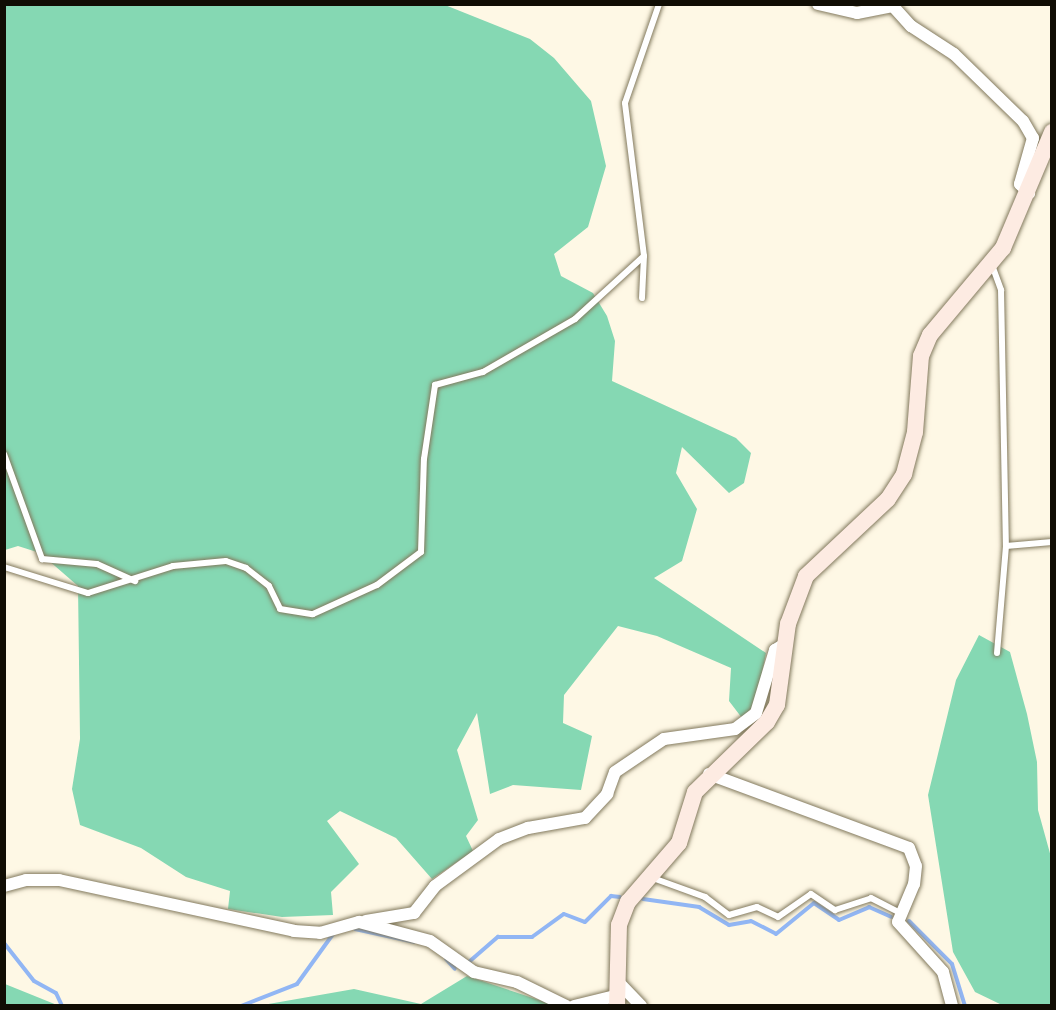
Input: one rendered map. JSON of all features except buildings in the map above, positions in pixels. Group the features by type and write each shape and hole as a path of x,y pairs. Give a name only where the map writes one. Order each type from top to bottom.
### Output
{"street":[{"path":"818,4 857,13 892,5 910,26 954,54 1023,121 1033,138 1020,184 1029,193"},
{"path":"618,995 619,925 628,902 679,843 695,792 709,774 767,722 777,705 786,643 806,576 888,499 904,474 915,432 921,356 930,335 992,265 1029,193 1052,132"},
{"path":"4,886 26,880 59,880 294,931 320,933 359,922 414,913 435,886 499,839 528,828 585,818 607,794 615,772 664,739 735,729 756,713 775,650 786,643"},
{"path":"709,774 909,848 916,866 914,884 898,912 898,922 943,972 952,1005"},
{"path":"359,922 430,941 474,972 517,982 566,1005"},
{"path":"574,1005 618,995 641,1005"}],"lane":[{"path":"642,298 644,256 625,103 659,4"},
{"path":"4,567 88,593 135,581 173,566 226,561 246,568 269,586 280,609 313,614 377,585 421,552 424,459 435,385 483,372 575,319 644,256"},
{"path":"992,265 1001,290 1006,546 997,653"},
{"path":"4,454 42,560 97,564 135,581"},
{"path":"1006,546 1052,542"},
{"path":"650,877 705,897 729,915 757,907 778,917 811,894 835,910 871,898 898,912"}],"green space":[{"path":"5,5 445,5 530,39 554,58 591,101 606,166 588,227 554,254 561,276 593,293 607,316 615,341 612,381 736,438 751,453 744,483 729,493 682,447 676,473 697,509 682,561 654,578 766,653 756,704 742,718 729,701 731,668 657,636 618,626 564,695 563,723 592,736 581,790 513,785 490,794 477,713 457,750 478,820 466,836 473,851 432,879 396,838 340,811 327,821 359,864 331,892 333,915 282,917 228,909 230,891 186,877 141,848 80,825 72,789 80,739 78,586 40,553 18,546 5,550"},
{"path":"979,635 1010,652 1037,762 1038,810 1051,857 1051,1005 1002,1005 975,992 953,952 928,795 956,680"},
{"path":"467,976 554,1005 257,1006 354,989 421,1004"},
{"path":"5,984 57,1005 5,1005"}],"waterway":[{"path":"470,961 498,937 532,937 564,914 585,922 611,896 620,897"},
{"path":"643,899 699,907 729,925 751,921 776,934 814,903 839,920 869,907 891,917"},
{"path":"909,921 952,964 965,1006"},
{"path":"355,929 414,942"},
{"path":"241,1006 297,984 333,934"},
{"path":"4,943 34,981 56,993 62,1006"},
{"path":"446,959 455,969"}]}
